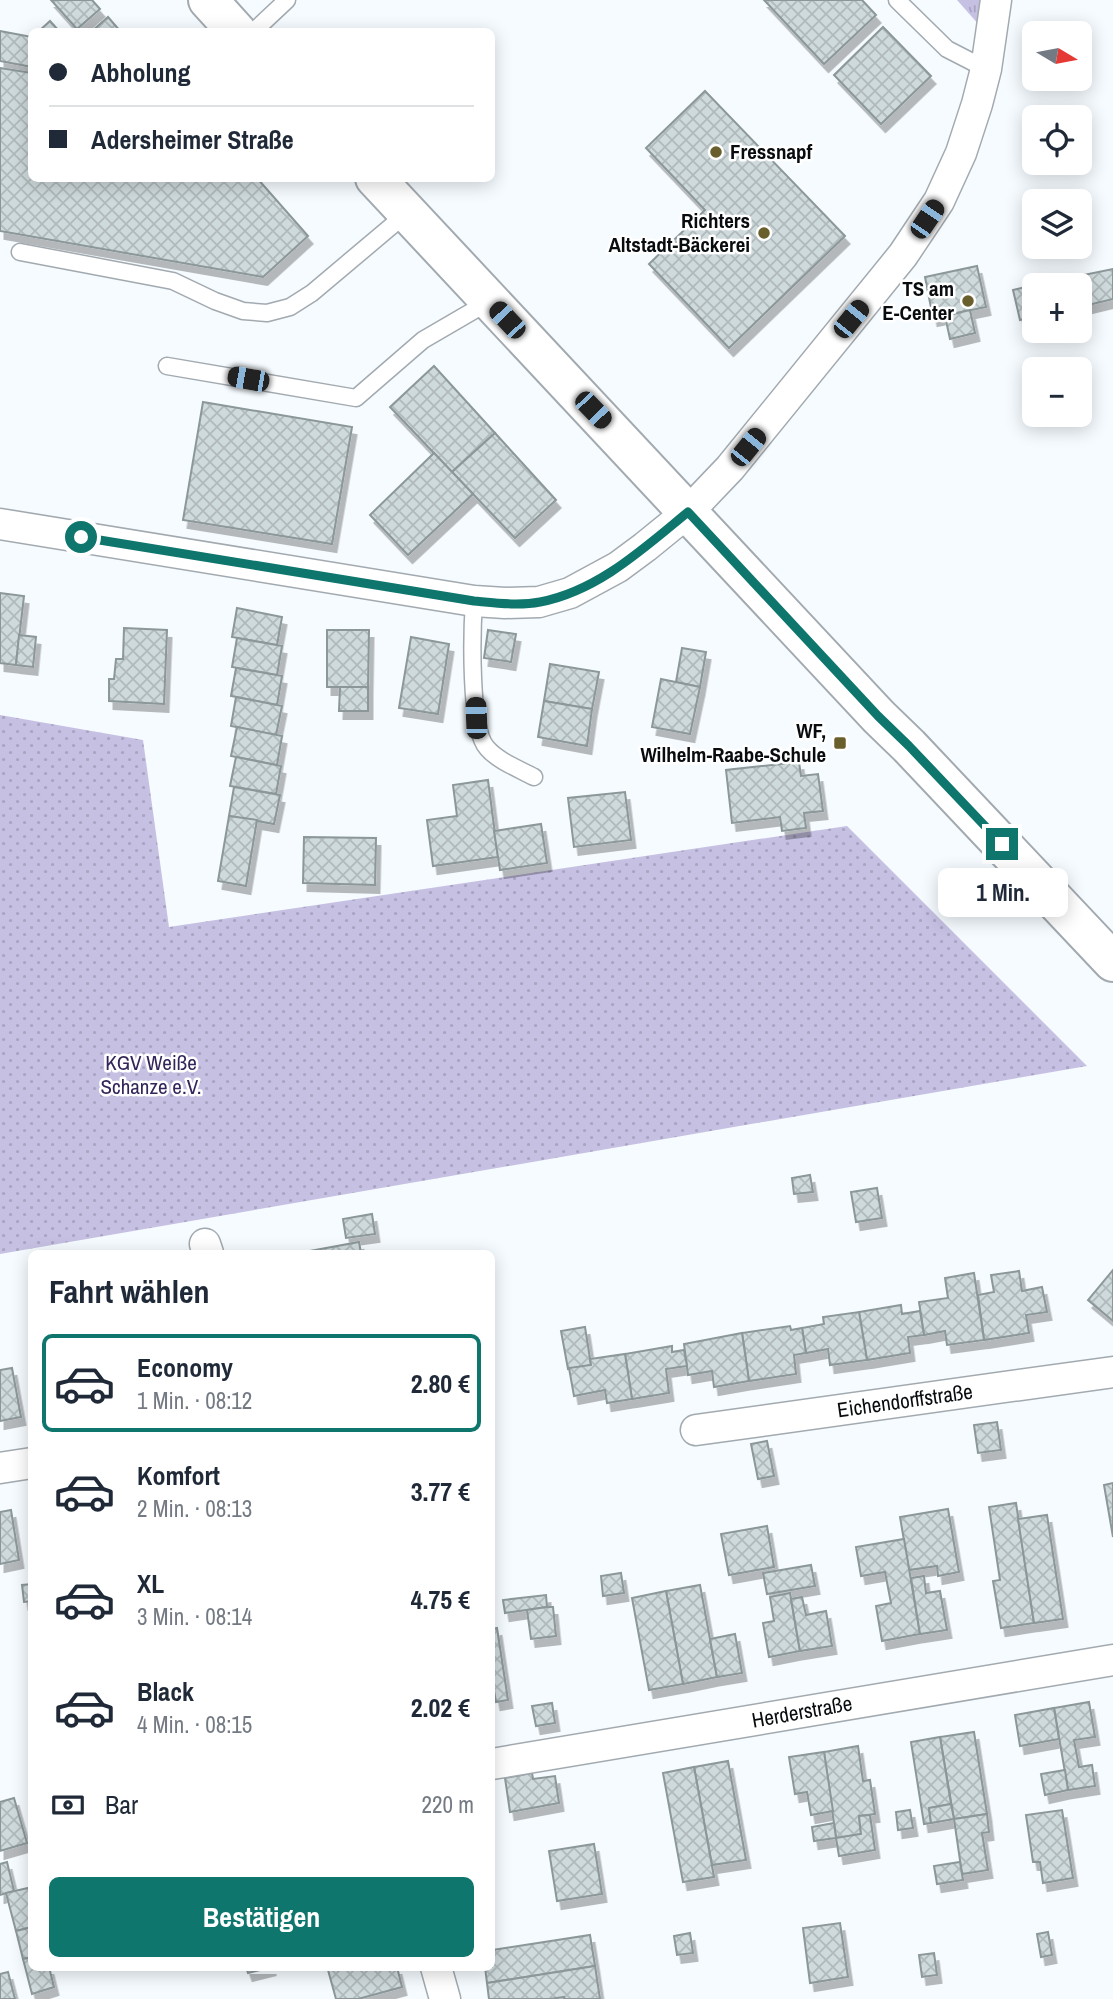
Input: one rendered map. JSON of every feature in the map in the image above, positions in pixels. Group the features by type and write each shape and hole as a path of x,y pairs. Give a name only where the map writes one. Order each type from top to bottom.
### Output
{"main road":[{"path":"208,0 233,28"},
{"path":"379,182 878,716 1113,962"}],"street":[{"path":"0,524 474,601 539,602 570,593 618,567 688,512 748,447 903,255 939,201 961,153 986,68 996,0"},
{"name":"Eichendorffstraße","path":"696,1430 1113,1373"},
{"path":"0,1468 28,1464"},
{"name":"Herderstraße","path":"495,1764 1113,1660"},
{"path":"437,1971 445,1999"}],"lane":[{"path":"257,28 287,0"},
{"path":"897,0 947,49 986,68"},
{"path":"20,252 173,281 233,307 267,313 290,307 313,293 408,213"},
{"path":"167,366 356,398 423,340 490,301"},
{"path":"474,601 472,622 476,718 481,737 486,748 534,777"}],"green space":[{"path":"957,0 981,0 980,26"},
{"name":"KGV Weiße Schanze e.V.","path":"0,715 143,740 169,927 847,826 1087,1066 0,1254"}],"building":[{"path":"51,0 92,0 100,9 76,28"},
{"path":"764,0 862,0 876,15 824,64"},
{"path":"108,17 118,28 96,28"},
{"path":"50,21 56,28 42,28"},
{"path":"883,27 931,76 881,124 834,75"},
{"path":"0,31 28,36 28,66 0,61"},
{"path":"0,68 28,72 28,182 261,182 308,236 263,277 0,231"},
{"path":"705,91 845,236 729,348 649,264 705,210 646,148"},
{"path":"977,266 986,307 933,318 925,277"},
{"path":"1113,269 1113,299 1092,304 1092,273"},
{"path":"1022,288 1022,320 1020,320 1013,290"},
{"path":"970,310 975,333 950,339 945,316"},
{"path":"434,366 495,433 452,472 390,407"},
{"path":"203,402 352,427 332,544 183,520"},
{"path":"495,433 556,500 515,538 452,472"},
{"path":"434,453 473,494 408,555 370,515"},
{"path":"0,593 24,596 16,665 0,663"},
{"path":"237,608 282,617 277,645 232,637"},
{"path":"124,628 167,630 164,704 109,701 109,679 114,679 116,659 123,659"},
{"path":"327,630 369,630 368,687 327,687"},
{"path":"488,630 516,634 511,662 484,658"},
{"path":"19,635 36,637 33,667 16,665"},
{"path":"411,637 449,644 438,714 399,708"},
{"path":"237,638 282,646 277,675 232,667"},
{"path":"682,648 706,652 700,687 676,682"},
{"path":"550,664 599,672 592,709 544,701"},
{"path":"236,668 282,676 277,705 231,696"},
{"path":"661,679 700,687 690,734 652,727"},
{"path":"340,687 368,687 368,711 339,711"},
{"path":"236,697 282,706 276,735 231,726"},
{"path":"544,701 592,709 587,746 538,737"},
{"path":"237,727 282,736 277,765 231,756"},
{"path":"236,757 281,766 276,794 230,786"},
{"path":"799,762 801,776 818,774 823,811 804,813 806,828 782,831 780,817 732,823 726,770"},
{"path":"488,780 498,857 433,866 427,820 457,816 453,785"},
{"path":"234,787 280,795 274,824 229,816"},
{"path":"625,792 631,840 574,847 568,798"},
{"path":"229,816 257,820 246,886 218,881"},
{"path":"541,824 547,863 500,870 494,831"},
{"path":"304,837 376,838 375,885 303,883"},
{"path":"810,1175 813,1192 794,1194 792,1178"},
{"path":"877,1188 882,1218 856,1222 851,1192"},
{"path":"372,1214 375,1234 346,1238 343,1219"},
{"path":"359,1242 360,1250 315,1250"},
{"path":"1113,1270 1113,1321 1088,1300"},
{"path":"1019,1271 1022,1291 1042,1287 1047,1312 1026,1315 1029,1333 984,1340 978,1295 994,1292 991,1275"},
{"path":"974,1273 984,1340 947,1345 945,1331 924,1335 919,1302 948,1298 945,1278"},
{"path":"901,1305 902,1314 920,1311 924,1335 908,1337 910,1353 867,1360 859,1312"},
{"path":"859,1312 867,1360 830,1365 828,1349 806,1353 802,1328 824,1324 823,1317"},
{"path":"790,1326 791,1330 802,1328 806,1353 794,1355 796,1374 749,1381 742,1333"},
{"path":"585,1327 591,1365 568,1369 561,1331"},
{"path":"742,1333 749,1381 714,1387 712,1371 688,1375 684,1344"},
{"path":"672,1346 672,1352 684,1350 687,1366 666,1369 669,1393 632,1399 625,1354"},
{"path":"625,1354 632,1399 607,1403 605,1390 574,1396 569,1368 591,1365 590,1359"},
{"path":"12,1368 21,1417 0,1421 0,1370"},
{"path":"997,1422 1001,1450 978,1453 974,1425"},
{"path":"767,1441 774,1476 758,1479 751,1444"},
{"path":"1113,1483 1113,1537 1104,1485"},
{"path":"1016,1503 1034,1623 1001,1628 993,1581 1000,1580 989,1507"},
{"path":"948,1509 959,1572 938,1576 937,1566 909,1570 900,1517"},
{"path":"11,1510 19,1560 0,1564 0,1512"},
{"path":"1047,1515 1063,1619 1034,1623 1018,1519"},
{"path":"767,1526 774,1567 729,1575 721,1534"},
{"path":"904,1539 920,1634 882,1641 876,1606 891,1603 885,1572 861,1576 856,1547"},
{"path":"811,1565 815,1586 767,1594 763,1573"},
{"path":"621,1573 624,1593 603,1596 601,1576"},
{"path":"924,1576 926,1593 940,1591 947,1630 920,1634 911,1578"},
{"path":"28,1584 28,1602 24,1602 22,1585"},
{"path":"700,1585 717,1677 683,1684 666,1591"},
{"path":"666,1591 683,1684 649,1690 632,1598"},
{"path":"790,1593 800,1651 769,1657 763,1623 774,1621 770,1597"},
{"path":"546,1595 547,1607 505,1613 503,1600"},
{"path":"802,1597 806,1615 826,1611 832,1646 800,1651 791,1599"},
{"path":"553,1607 556,1636 531,1639 527,1610"},
{"path":"495,1628 508,1700 496,1702 495,1696"},
{"path":"735,1634 742,1673 717,1677 710,1639"},
{"path":"1089,1702 1095,1737 1074,1740 1079,1767 1092,1765 1095,1786 1068,1790 1054,1708"},
{"path":"552,1703 555,1723 536,1726 532,1706"},
{"path":"1054,1708 1059,1739 1020,1746 1015,1715"},
{"path":"974,1732 987,1814 954,1819 940,1737"},
{"path":"940,1737 951,1804 929,1808 931,1823 924,1824 911,1742"},
{"path":"858,1746 863,1781 870,1780 875,1814 859,1816 861,1834 836,1838 824,1752"},
{"path":"824,1752 833,1811 811,1815 807,1792 795,1794 789,1757"},
{"path":"728,1761 746,1860 712,1865 694,1767"},
{"path":"694,1767 714,1877 683,1882 663,1773"},
{"path":"1065,1770 1068,1790 1045,1795 1041,1774"},
{"path":"532,1773 533,1779 555,1776 559,1803 510,1812 505,1778"},
{"path":"14,1798 27,1843 0,1851 0,1802"},
{"path":"951,1804 954,1819 931,1823 929,1808"},
{"path":"910,1810 913,1828 898,1830 896,1812"},
{"path":"1062,1810 1073,1878 1043,1883 1040,1862 1033,1862 1026,1815"},
{"path":"987,1814 989,1832 982,1833 988,1870 962,1874 954,1819"},
{"path":"870,1815 875,1850 839,1856 836,1838 861,1834 859,1816"},
{"path":"834,1823 836,1838 814,1841 812,1827"},
{"path":"594,1844 602,1894 557,1901 549,1851"},
{"path":"7,1862 14,1891 0,1895 0,1864"},
{"path":"960,1862 963,1880 937,1884 934,1866"},
{"path":"28,1888 28,1928 16,1931 6,1893"},
{"path":"840,1923 848,1977 810,1983 803,1928"},
{"path":"28,1928 28,1958 23,1959 16,1931"},
{"path":"1048,1932 1052,1955 1041,1957 1037,1934"},
{"path":"690,1933 693,1953 677,1955 674,1936"},
{"path":"590,1935 595,1966 487,1983 486,1971 495,1971 495,1950"},
{"path":"934,1953 937,1975 922,1977 919,1955"},
{"path":"28,1958 28,1971 50,1971 54,1987 32,1994 23,1959"},
{"path":"595,1966 600,1999 489,1999 487,1983"},
{"path":"328,1971 398,1971 402,1987 358,1999 336,1999"},
{"path":"8,1972 15,1999 0,1999 0,1974"}],"place":[{"name":"Fressnapf","path":"716,152"},
{"name":"Richters Altstadt-Bäckerei","path":"764,233"},
{"name":"TS am E-Center","path":"968,301"},
{"name":"WF, Wilhelm-Raabe-Schule","path":"840,743"}],"route":[{"path":"81,537 474,601 539,602 570,593 618,567 688,512 878,716 1002,844"}]}
